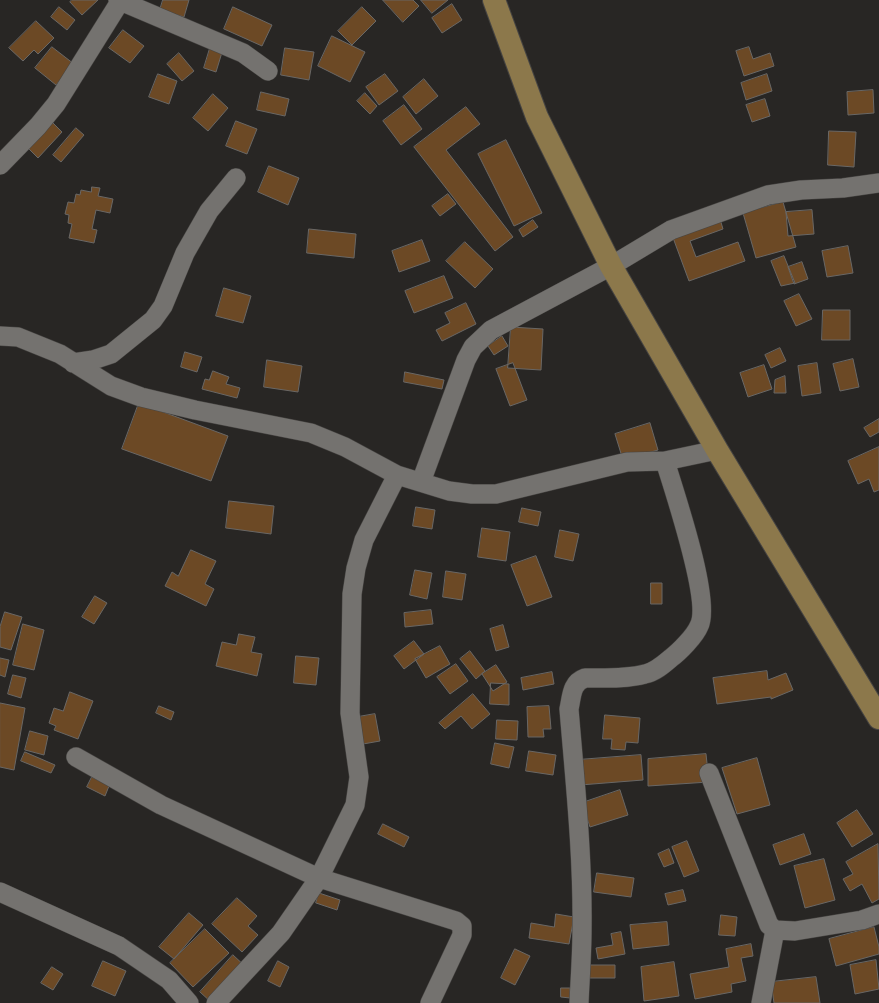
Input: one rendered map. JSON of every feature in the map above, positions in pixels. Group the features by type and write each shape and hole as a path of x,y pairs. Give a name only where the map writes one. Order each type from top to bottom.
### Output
{"main road":[{"path":"494,0 537,117 611,266 717,450 879,718"}],"street":[{"path":"0,165 38,126 56,104 120,0 243,53 268,71"},
{"path":"73,363 93,360 111,354 153,320 163,306 185,253 209,211 236,178"},
{"path":"421,482 459,377 473,347 491,330 611,266 671,230 768,195 801,190 843,188 879,183"},
{"path":"0,336 18,337 60,354 111,386 141,397 195,410 311,432 345,447 397,475 449,491 472,494 496,494 627,462 665,461 717,450"},
{"path":"579,1003 581,902 579,836 569,709 573,688 578,680 585,678 631,677 648,674 677,654 700,626 703,609 699,580 665,461"},
{"path":"216,1003 281,933 319,878 351,817 358,793 359,777 350,712 352,594 356,568 364,540 397,475"},
{"path":"76,757 155,802 319,878 456,921 462,926 462,935 430,1003"},
{"path":"709,773 765,918 769,925 775,930 795,931 862,920 879,914"},
{"path":"0,892 119,946 169,980 189,1003"},
{"path":"761,1003 775,930"}],"building":[{"path":"72,0 98,0 82,15 70,2"},
{"path":"163,0 189,0 184,17 160,10"},
{"path":"383,0 413,0 419,6 403,22"},
{"path":"421,0 448,0 432,13"},
{"path":"452,4 462,20 442,33 432,18"},
{"path":"59,7 75,20 67,30 51,17"},
{"path":"233,7 272,25 262,46 224,29"},
{"path":"362,7 376,21 352,45 338,31"},
{"path":"36,21 54,38 38,54 34,50 23,61 9,48"},
{"path":"123,30 144,46 130,63 109,48"},
{"path":"332,36 365,52 350,82 318,66"},
{"path":"211,45 223,49 216,72 204,68"},
{"path":"52,47 74,64 56,85 35,68"},
{"path":"749,47 753,59 770,53 774,66 744,76 736,51"},
{"path":"285,48 314,52 309,80 281,75"},
{"path":"179,53 194,71 182,81 167,64"},
{"path":"158,74 177,81 169,104 149,97"},
{"path":"385,74 398,91 379,105 366,87"},
{"path":"767,74 772,91 746,100 741,83"},
{"path":"424,79 438,96 416,114 403,97"},
{"path":"873,90 874,113 848,115 847,92"},
{"path":"261,92 289,99 285,116 257,110"},
{"path":"365,93 377,106 370,114 357,101"},
{"path":"213,94 228,108 208,131 193,118"},
{"path":"765,99 770,116 752,122 746,105"},
{"path":"404,105 422,129 401,145 383,121"},
{"path":"466,107 480,124 446,150 513,237 495,251 414,147"},
{"path":"236,121 257,129 247,154 226,146"},
{"path":"52,122 62,132 38,158 28,148"},
{"path":"76,128 84,135 61,162 53,155"},
{"path":"829,131 856,132 854,167 828,165"},
{"path":"506,140 542,213 514,226 478,154"},
{"path":"269,166 299,178 288,205 258,192"},
{"path":"92,187 100,188 98,196 113,199 110,213 96,210 92,229 97,230 94,243 69,238 72,224 68,223 69,215 65,214 68,202 74,203 76,194 80,195 81,190 91,192"},
{"path":"448,194 456,204 440,216 432,206"},
{"path":"783,202 796,247 756,258 743,213"},
{"path":"812,210 814,234 788,236 786,212"},
{"path":"720,219 723,229 690,241 696,257 738,242 745,261 689,281 672,235"},
{"path":"533,220 538,227 523,237 519,230"},
{"path":"309,229 356,234 354,258 307,253"},
{"path":"422,240 430,261 399,272 392,251"},
{"path":"465,242 493,269 475,288 446,261"},
{"path":"848,246 853,273 827,277 822,251"},
{"path":"784,256 795,283 781,286 771,261"},
{"path":"802,262 808,279 794,284 788,267"},
{"path":"444,276 453,298 414,313 405,291"},
{"path":"224,288 251,296 243,323 216,316"},
{"path":"799,294 812,319 796,326 784,301"},
{"path":"466,303 476,324 442,341 436,330 450,323 445,313"},
{"path":"823,310 850,310 850,340 822,340"},
{"path":"511,327 543,329 541,370 508,368"},
{"path":"502,336 508,346 494,355 488,346"},
{"path":"780,348 786,361 771,368 765,355"},
{"path":"185,352 202,357 197,372 181,367"},
{"path":"853,359 859,387 840,391 833,364"},
{"path":"267,360 302,366 298,392 264,387"},
{"path":"513,363 527,400 510,406 496,369"},
{"path":"817,363 821,393 802,396 798,366"},
{"path":"764,365 772,389 748,397 740,373"},
{"path":"213,371 229,377 226,384 240,388 237,398 202,389 205,379 209,380"},
{"path":"405,372 444,380 442,389 404,382"},
{"path":"785,376 786,393 774,393 775,380"},
{"path":"139,403 228,436 211,481 122,449"},
{"path":"879,419 879,432 870,437 864,428"},
{"path":"650,423 658,450 623,460 615,434"},
{"path":"879,447 879,490 874,492 869,479 858,484 848,461"},
{"path":"229,501 274,506 271,534 226,528"},
{"path":"416,507 435,510 432,529 413,526"},
{"path":"522,508 541,512 538,526 519,522"},
{"path":"482,528 510,532 506,561 478,557"},
{"path":"560,530 579,534 573,561 555,557"},
{"path":"191,550 216,561 205,584 214,589 206,606 165,586 172,572 178,576"},
{"path":"536,556 552,597 527,606 511,565"},
{"path":"415,570 432,573 427,599 410,595"},
{"path":"446,571 466,574 462,600 443,597"},
{"path":"651,583 662,583 662,604 651,604"},
{"path":"95,596 107,603 94,624 82,617"},
{"path":"431,610 433,624 405,627 404,613"},
{"path":"5,612 22,617 11,650 0,647 0,627"},
{"path":"23,624 44,630 34,670 13,665"},
{"path":"503,625 509,647 496,651 490,629"},
{"path":"239,634 255,637 251,652 262,654 257,676 216,666 222,642 236,645"},
{"path":"414,641 424,654 404,669 394,656"},
{"path":"440,646 450,664 426,678 415,659"},
{"path":"470,651 485,671 476,679 460,659"},
{"path":"296,656 319,658 316,685 294,683"},
{"path":"0,658 9,660 5,677 0,675"},
{"path":"456,664 468,681 450,694 437,677"},
{"path":"496,665 507,682 493,691 482,674"},
{"path":"767,671 768,680 786,673 793,690 771,699 771,697 717,704 713,678"},
{"path":"552,672 554,684 523,690 521,678"},
{"path":"13,675 26,678 21,698 8,694"},
{"path":"491,683 509,684 509,705 490,704"},
{"path":"70,692 93,701 78,739 54,730 56,726 49,723 54,708 63,711"},
{"path":"473,694 490,714 472,729 461,716 445,729 439,723"},
{"path":"0,703 25,708 14,770 0,767"},
{"path":"159,706 174,712 171,720 156,713"},
{"path":"549,706 551,729 543,729 544,737 528,737 527,707"},
{"path":"375,714 380,741 363,744 358,717"},
{"path":"605,715 640,718 638,743 626,742 625,750 611,749 612,739 603,739"},
{"path":"497,720 518,721 517,740 496,739"},
{"path":"30,731 48,736 44,755 25,750"},
{"path":"495,743 514,747 509,768 491,764"},
{"path":"529,751 556,755 553,775 526,771"},
{"path":"25,752 55,765 51,773 21,761"},
{"path":"706,754 709,782 648,786 648,759"},
{"path":"641,755 643,780 580,785 578,760"},
{"path":"757,758 770,805 737,814 722,768"},
{"path":"92,777 109,786 105,796 87,787"},
{"path":"620,790 628,815 590,827 582,803"},
{"path":"857,810 873,834 852,847 837,823"},
{"path":"383,824 409,837 404,847 378,834"},
{"path":"804,834 811,854 780,865 773,845"},
{"path":"687,841 699,871 684,877 672,847"},
{"path":"878,844 879,899 872,903 862,884 850,891 843,879 853,874 846,862"},
{"path":"669,849 674,863 664,867 658,854"},
{"path":"824,859 835,900 805,908 794,866"},
{"path":"597,873 634,878 631,897 594,892"},
{"path":"683,890 686,901 668,905 665,894"},
{"path":"319,893 340,900 337,910 316,903"},
{"path":"237,898 257,916 248,926 258,935 242,952 212,924"},
{"path":"189,913 203,925 174,959 159,947"},
{"path":"556,914 574,917 569,944 529,938 531,923 554,927"},
{"path":"721,915 737,917 735,936 719,935"},
{"path":"667,922 669,945 633,949 630,925"},
{"path":"874,927 879,947 879,954 836,966 829,939"},
{"path":"205,929 229,953 193,987 170,963"},
{"path":"621,932 625,954 598,959 596,948 613,945 611,934"},
{"path":"751,944 753,956 741,958 746,981 731,984 732,992 695,999 690,974 729,967 726,949"},
{"path":"515,949 530,956 515,985 501,978"},
{"path":"233,955 247,968 212,1003 200,992"},
{"path":"876,960 879,989 855,994 850,965"},
{"path":"103,961 126,971 115,996 92,986"},
{"path":"278,961 289,967 280,987 268,981"},
{"path":"674,962 679,996 644,1001 641,967"},
{"path":"590,965 615,965 615,978 590,978"},
{"path":"52,967 63,974 53,990 41,983"},
{"path":"816,977 820,1003 774,1003 771,982"},
{"path":"561,988 570,988 570,998 561,997"}]}
